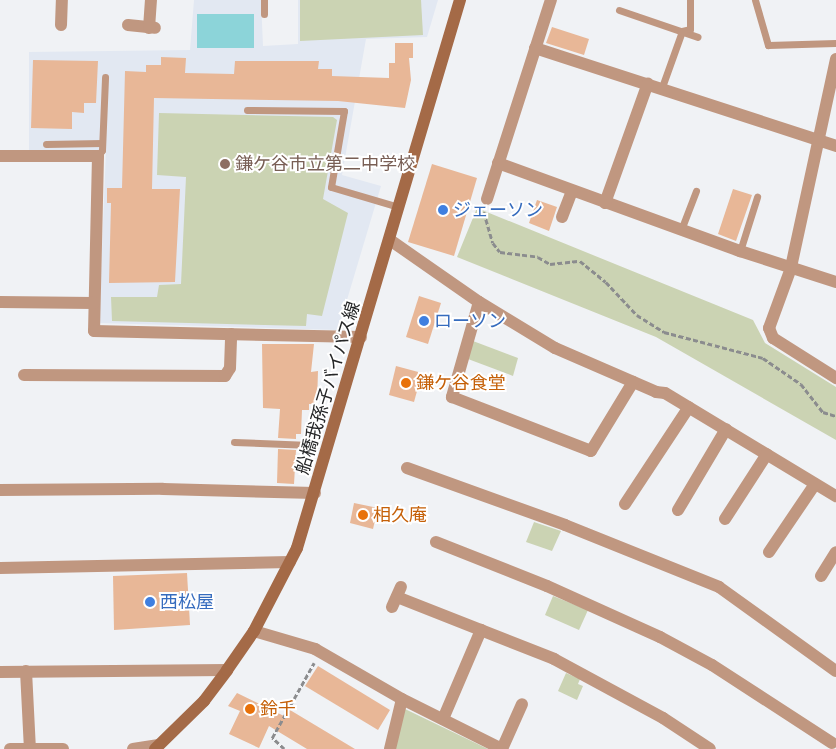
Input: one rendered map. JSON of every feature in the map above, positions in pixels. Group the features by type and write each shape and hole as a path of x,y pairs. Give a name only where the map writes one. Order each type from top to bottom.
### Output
{"street":[{"path":"61,25 62,0"},
{"path":"128,25 152,28 150,0"},
{"name":"船橋我孫子バイパス線","path":"157,747 204,701 227,670 254,631 290,562 315,493 460,0"},
{"path":"487,199 550,0"},
{"path":"535,48 662,87 836,146"},
{"path":"836,59 791,268 770,328 773,338 836,378"},
{"path":"605,203 648,83"},
{"path":"0,156 98,156 94,331 361,337"},
{"path":"498,163 740,251 836,282"},
{"path":"562,217 572,191"},
{"path":"390,240 479,302 555,348 633,382 665,393 836,496"},
{"path":"0,302 94,303"},
{"path":"479,302 452,397 591,451 633,382"},
{"path":"24,375 224,376 230,368 231,334"},
{"path":"625,504 689,407"},
{"path":"678,510 726,429"},
{"path":"725,519 767,454"},
{"path":"407,468 565,524 719,587 836,671"},
{"path":"769,552 815,484"},
{"path":"0,490 162,488 315,493"},
{"path":"436,542 547,586 660,637 712,665 831,744"},
{"path":"820,576 836,552"},
{"path":"0,568 290,562"},
{"path":"397,597 554,660 663,718 710,749"},
{"path":"443,720 481,630"},
{"path":"254,631 315,649 402,699 502,749 522,704"},
{"path":"0,672 227,670"},
{"path":"26,672 30,749"},
{"path":"390,749 402,699"},
{"path":"133,749 157,747"},
{"path":"10,749 63,749"}],"lane":[{"path":"264,0 264,14"},
{"path":"682,30 690,28 690,0"},
{"path":"755,0 768,45 836,43"},
{"path":"619,10 698,37"},
{"path":"662,87 682,30"},
{"path":"98,156 102,143 105,77"},
{"path":"247,110 344,111 331,188 399,207"},
{"path":"46,144 102,143"},
{"path":"682,230 696,191"},
{"path":"740,251 757,197"},
{"path":"234,442 310,445"}],"path":[{"path":"487,199 484,207 486,220 500,252 538,257 550,264 580,261 606,282 637,315 664,332 763,358 801,384 823,412 836,416"},
{"path":"284,749 272,738 317,658"}],"shaded area":[{"name":"鎌ケ谷市立第二中学校","path":"194,0 261,0 263,46 298,44 298,0 438,0 427,37 366,39 342,175 381,186 338,330 99,323 106,150 29,152 29,52 190,50"}],"green space":[{"path":"300,0 421,0 423,35 300,41"},
{"path":"159,113 333,117 337,120 323,199 348,213 322,316 307,314 306,326 112,321 111,297 157,297 159,285 181,284 186,177 157,175"},
{"path":"477,208 753,320 765,343 836,387 836,440 656,337 457,257"},
{"path":"473,341 518,358 513,376 468,359"},
{"path":"534,522 561,531 552,551 526,542"},
{"path":"553,596 588,610 579,630 545,615"},
{"path":"566,673 580,679 578,684 583,686 577,700 558,691"},
{"path":"405,709 488,749 395,749"}],"water":[{"path":"197,14 254,14 254,48 197,48"}],"building":[{"path":"552,27 589,39 584,55 546,43"},
{"path":"395,43 413,43 413,58 409,58 411,80 405,108 338,101 154,98 152,189 180,189 175,282 109,283 111,203 107,203 107,188 122,188 125,71 146,72 146,65 161,65 161,57 186,58 185,73 234,74 235,61 319,61 318,69 332,69 332,76 389,78 389,63 395,63"},
{"path":"33,60 98,61 96,103 84,103 84,113 72,112 72,129 31,128"},
{"path":"432,164 477,178 454,256 408,242"},
{"path":"733,189 752,195 736,241 718,234"},
{"path":"537,200 557,207 549,231 529,223"},
{"path":"419,296 441,303 428,344 406,337"},
{"path":"262,344 314,344 311,372 318,371 317,404 309,404 309,410 302,410 301,434 296,434 296,439 278,438 280,409 263,408"},
{"path":"396,366 422,373 414,402 389,395"},
{"path":"278,449 296,450 294,484 277,483"},
{"path":"354,503 378,508 373,529 350,523"},
{"path":"187,573 190,625 114,630 113,576"},
{"path":"318,666 390,710 378,730 305,686"},
{"path":"237,693 286,717 290,710 355,749 307,749 269,726 259,748 229,734 240,711 228,706"}],"place":[{"name":"鎌ケ谷市立第二中学校","path":"225,164"},
{"name":"ジェーソン","path":"443,210"},
{"name":"ローソン","path":"424,321"},
{"name":"鎌ケ谷食堂","path":"406,383"},
{"name":"相久庵","path":"363,515"},
{"name":"西松屋","path":"150,602"},
{"name":"鈴千","path":"250,709"}]}
